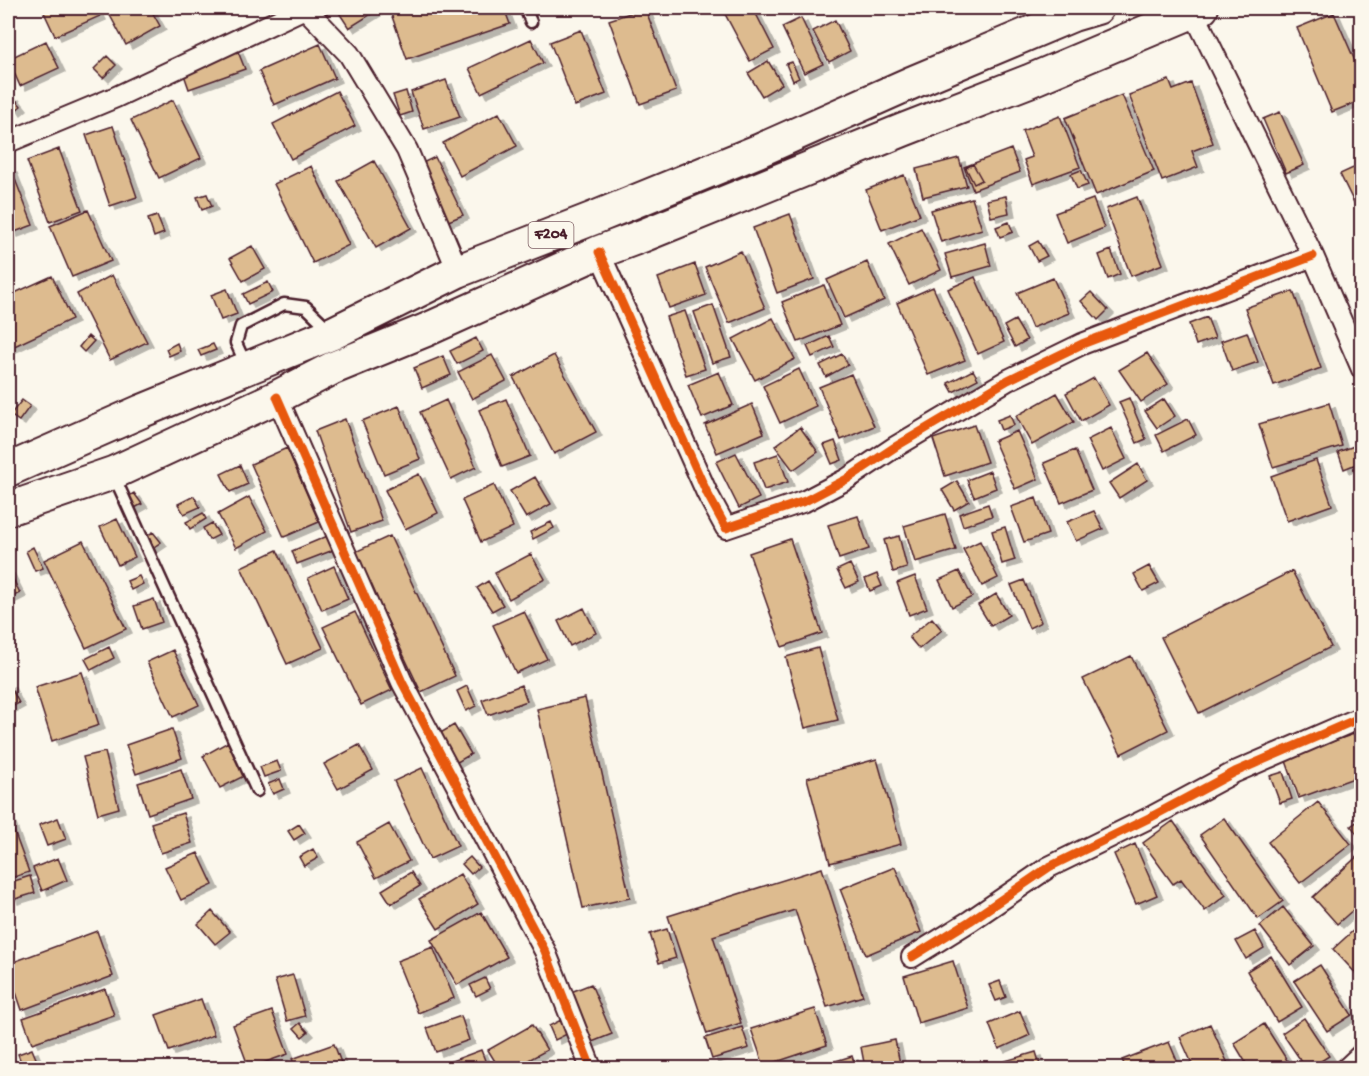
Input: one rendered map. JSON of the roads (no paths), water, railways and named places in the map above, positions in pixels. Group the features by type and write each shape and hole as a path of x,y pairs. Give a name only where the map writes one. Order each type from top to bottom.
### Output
{"main road":[{"name":"F204","path":"8,509 113,473 277,397 333,368 426,330 599,252 1029,81 1197,9"},
{"name":"F204","path":"8,470 142,411 333,333 458,271 758,151 1080,10"}],"street":[{"path":"8,142 116,97 305,8 349,54 407,150 458,271"},
{"path":"1197,9 1313,256 1362,369"},
{"path":"599,252 707,493 726,528 805,501 847,479 895,447 1008,380 1082,344 1313,256"},
{"path":"277,397 402,682 545,951 591,1068"},
{"path":"912,957 1049,867 1151,817 1234,772 1362,717"},
{"path":"1347,1068 1362,1054"}],"lane":[{"path":"525,8 531,22"},
{"path":"247,369 236,343 241,326 284,304 306,307 333,333"},
{"path":"113,473 257,791"}]}
